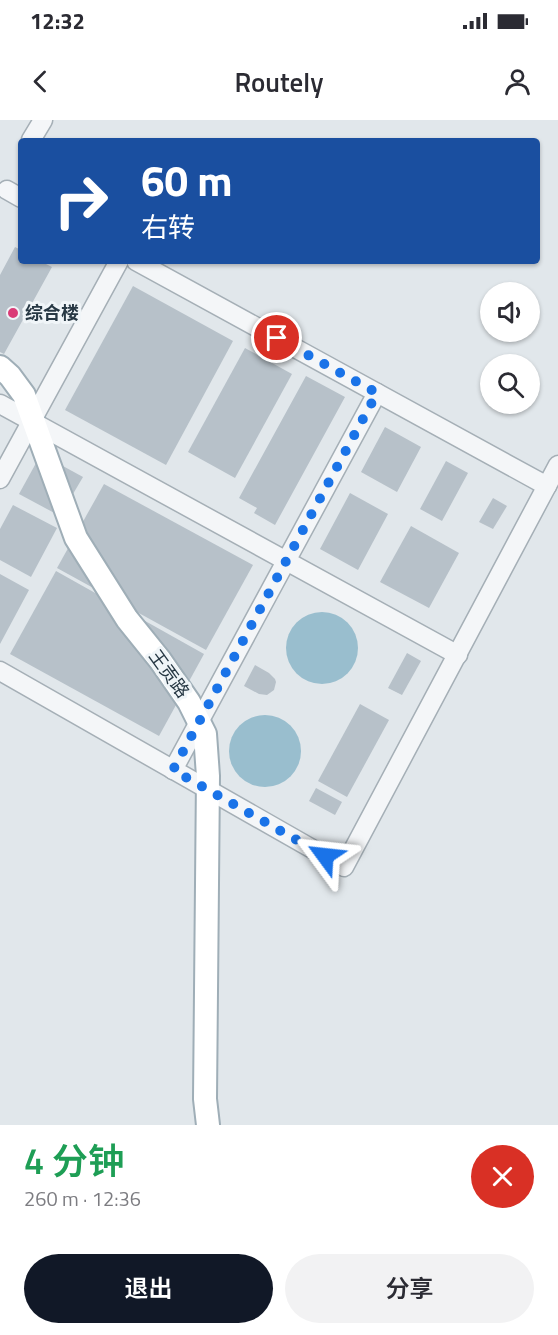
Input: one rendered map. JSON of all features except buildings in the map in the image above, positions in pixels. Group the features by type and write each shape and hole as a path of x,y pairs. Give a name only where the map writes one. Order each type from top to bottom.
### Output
{"main road":[{"name":"王贡路","path":"0,367 24,395 76,538 127,619 160,660 189,702 205,734 208,776 205,1099 208,1125"}],"lane":[{"path":"32,138 43,120"},
{"path":"0,479 117,264"},
{"path":"141,264 547,486"},
{"path":"173,770 377,393"},
{"path":"0,405 458,654"},
{"path":"0,671 344,867 558,465"}],"water":[{"path":"322,612 336,615 348,622 355,634 358,648 355,662 348,674 336,681 322,684 308,681 296,674 289,662 286,648 289,634 296,622 308,615"},
{"path":"265,715 285,721 295,731 301,751 295,771 285,781 265,787 245,781 235,771 229,751 235,731 245,721"}],"place":[{"name":"综合楼","path":"13,313"}],"route":[{"path":"277,338 377,393 173,770 325,856"}]}
